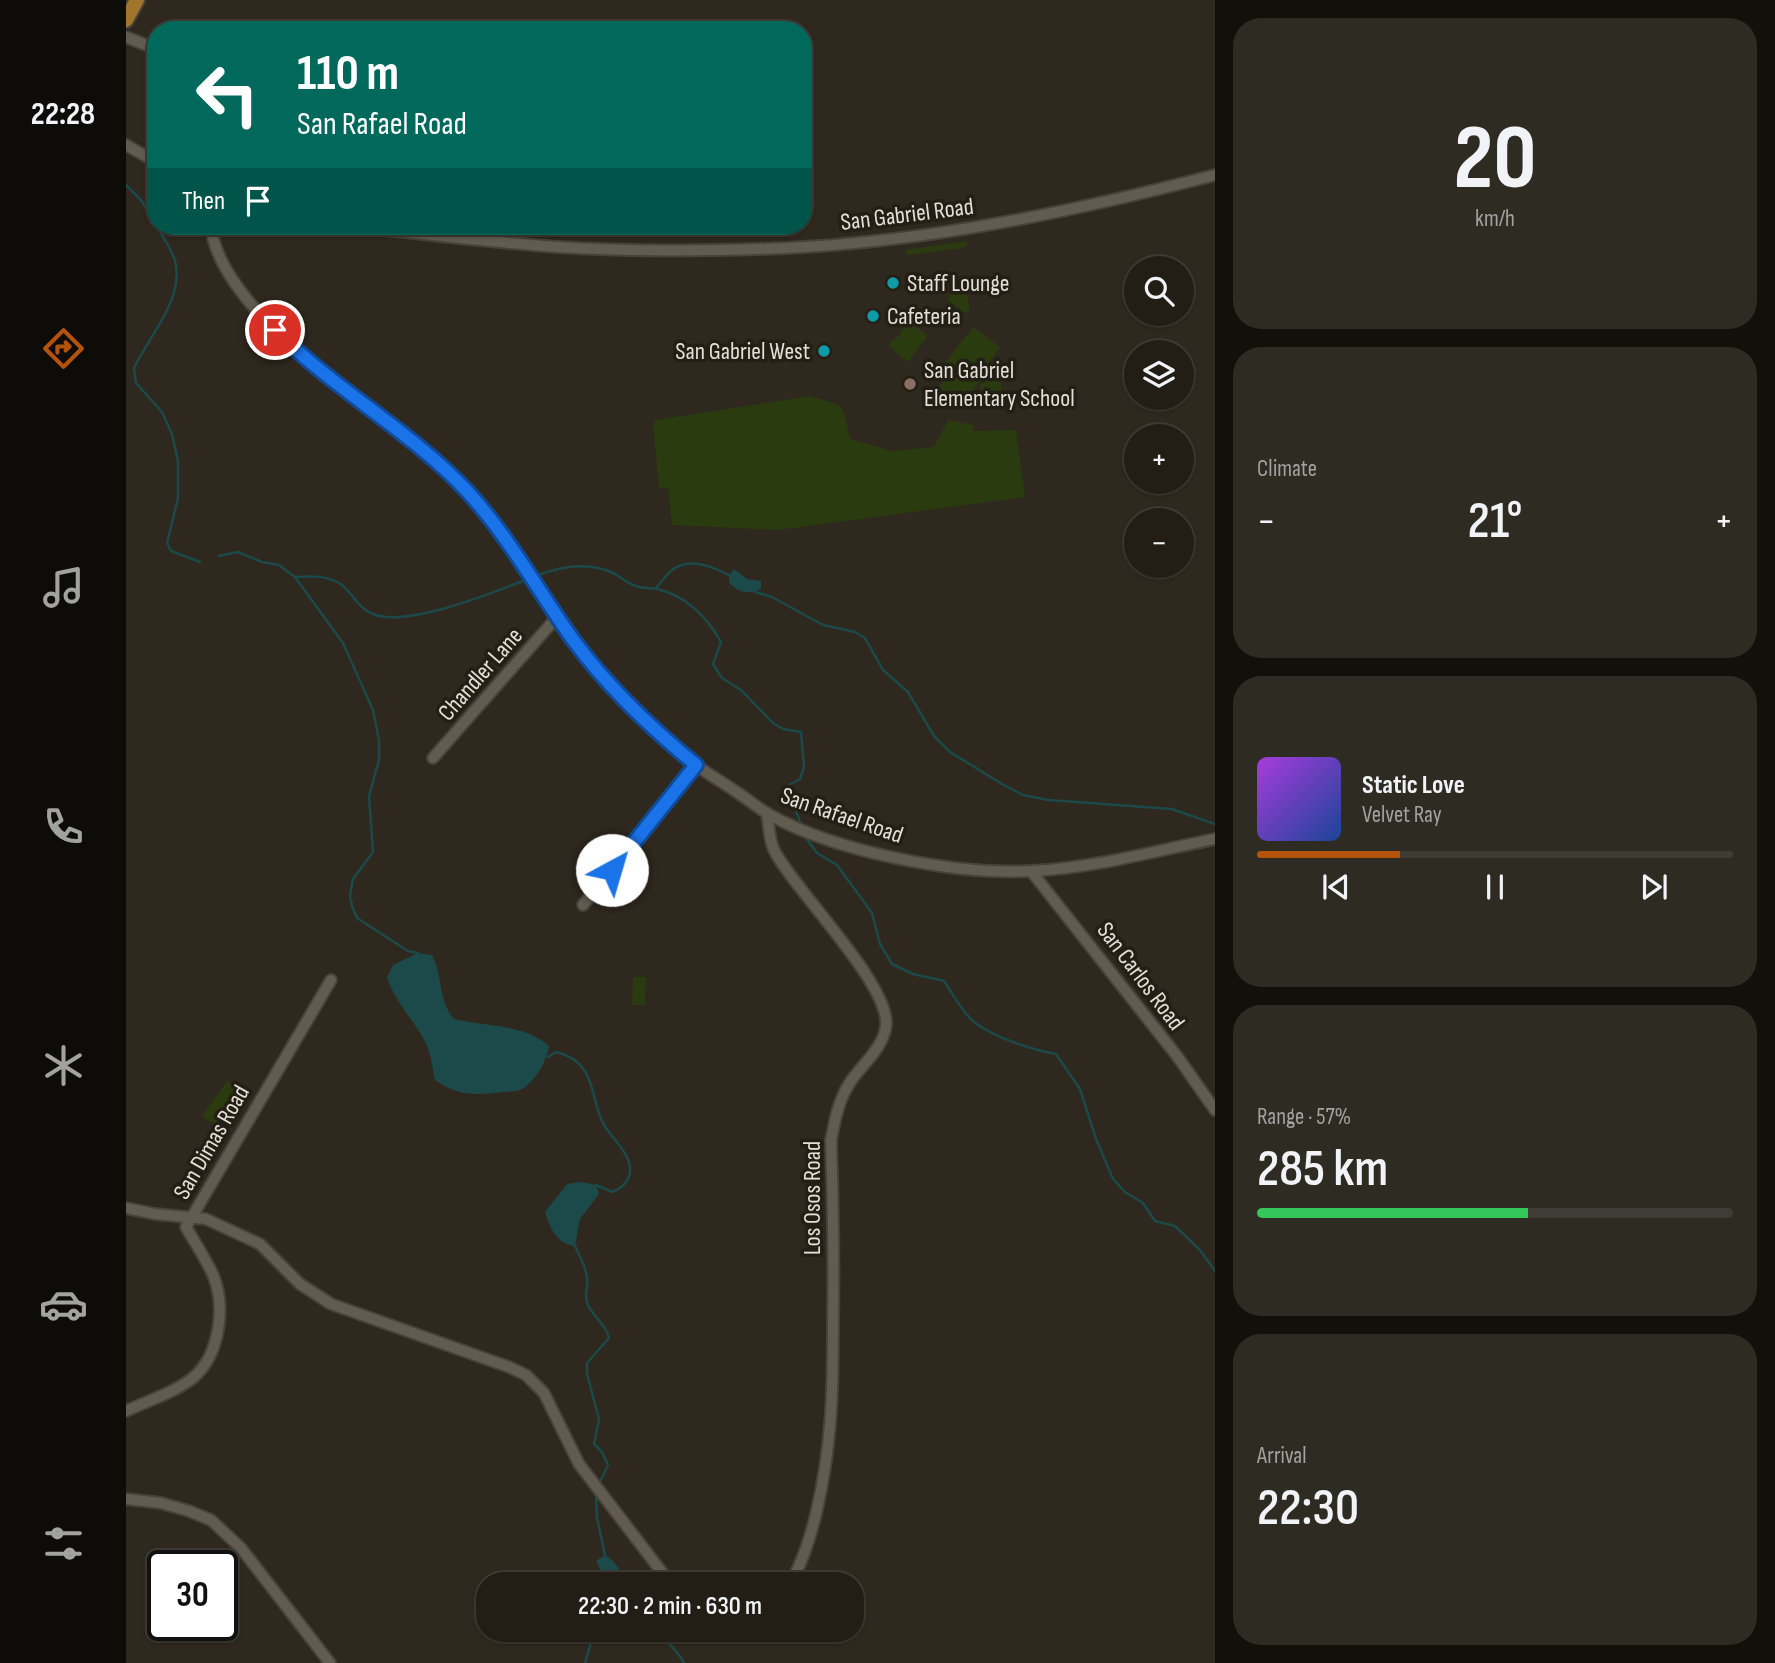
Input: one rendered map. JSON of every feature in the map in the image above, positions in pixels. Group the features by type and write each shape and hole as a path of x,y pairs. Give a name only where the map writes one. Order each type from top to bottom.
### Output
{"main road":[{"path":"126,20 137,0"}],"street":[{"path":"126,37 147,45"},
{"path":"126,145 147,157"},
{"name":"San Gabriel Road","path":"438,235 560,247 686,250 785,248 872,240 1027,219 1215,175"},
{"name":"San Rafael Road","path":"212,235 228,270 264,319 303,356 436,462 464,488 602,675 659,733 696,765 767,813 822,836 883,855 953,868 1031,871 1109,861 1215,839"},
{"name":"Chandler Lane","path":"433,758 557,617"},
{"path":"583,905 696,765"},
{"name":"Los Osos Road","path":"767,813 770,841 779,860 832,927 857,964 878,997 886,1021 883,1038 849,1085 840,1102 833,1126 832,1426 824,1480 809,1540 797,1572"},
{"name":"San Carlos Road","path":"1031,871 1177,1056 1215,1110"},
{"name":"San Dimas Road","path":"126,1411 193,1378 214,1347 218,1328 218,1294 213,1275 186,1227 331,980"},
{"path":"126,1208 206,1219 260,1244 300,1284 331,1304 526,1375 544,1393 579,1464 662,1572"},
{"path":"126,1499 161,1503 211,1520 241,1548 330,1663"}],"green space":[{"path":"967,241 963,248 909,255 904,250"},
{"path":"954,290 961,295 967,293 970,310 963,312 947,299"},
{"path":"908,321 928,336 908,362 889,347 890,342 899,336"},
{"path":"973,327 1000,347 983,371 984,376 965,400 953,399 939,387 948,374 941,368"},
{"path":"996,366 1002,391 997,397 984,399 980,386 988,378 986,372 990,367"},
{"path":"810,396 841,408 850,439 892,451 934,447 948,420 973,425 974,431 1016,430 1025,497 778,530 672,525 668,488 659,489 653,425 656,420"},
{"path":"633,977 646,977 645,1005 632,1005"},
{"path":"227,1081 246,1094 221,1129 202,1116"}],"water":[{"path":"734,569 747,579 761,581 761,589 748,592 736,589 729,582 729,575"},
{"path":"418,953 432,955 445,1004 454,1019 516,1029 549,1046 546,1058 530,1083 516,1091 484,1094 460,1092 435,1080 426,1043 398,1001 387,977 393,965"},
{"path":"581,1182 596,1185 599,1194 580,1219 575,1246 559,1239 545,1212 567,1184"},
{"path":"605,1555 622,1572 601,1572 596,1561"}],"waterway":[{"path":"126,185 147,209"},
{"path":"162,235 175,261 175,289 164,316 134,368 136,383 162,412 172,434 178,461 178,498 167,543 171,551 200,562"},
{"path":"219,556 238,552 262,562 279,565 295,577 343,643 373,710 379,740 379,760 369,796 373,852 353,879 350,896 352,906 357,918 408,951 418,953"},
{"path":"656,588 672,570 682,565 695,564 729,575"},
{"path":"535,576 564,568 594,567 613,573 639,587 668,592 695,609 721,642 713,664 722,678 741,690 773,723 783,729 801,732 804,767 800,779 785,787 784,799 796,811 802,827"},
{"path":"295,577 331,579 342,585 368,612 388,617 428,613 528,579"},
{"path":"755,592 772,597 823,625 855,632 865,638 883,670 908,692 934,736 950,752 1023,795 1048,800 1172,809 1215,824"},
{"path":"803,834 817,853 837,865 872,913 880,944 892,964 913,974 944,981 970,1018 991,1033 1056,1054 1080,1089 1096,1139 1113,1179 1125,1192 1143,1203 1155,1221 1175,1226 1200,1250 1215,1271"},
{"path":"548,1057 556,1052 561,1053 580,1065 589,1079 601,1119 628,1159 629,1176 622,1187 613,1192 596,1185"},
{"path":"575,1246 586,1274 588,1305 609,1338 587,1363 587,1374 599,1419 594,1444 602,1452 608,1465 599,1484"},
{"path":"596,1493 597,1518 605,1555"},
{"path":"585,1663 591,1642"},
{"path":"668,1642 684,1663"}],"place":[{"name":"Staff Lounge","path":"893,283"},
{"name":"Cafeteria","path":"873,316"},
{"name":"San Gabriel West","path":"824,351"},
{"name":"San Gabriel Elementary School","path":"910,384"}],"route":[{"path":"275,330 464,488 479,505 590,662 666,740 696,765 612,870"}]}
